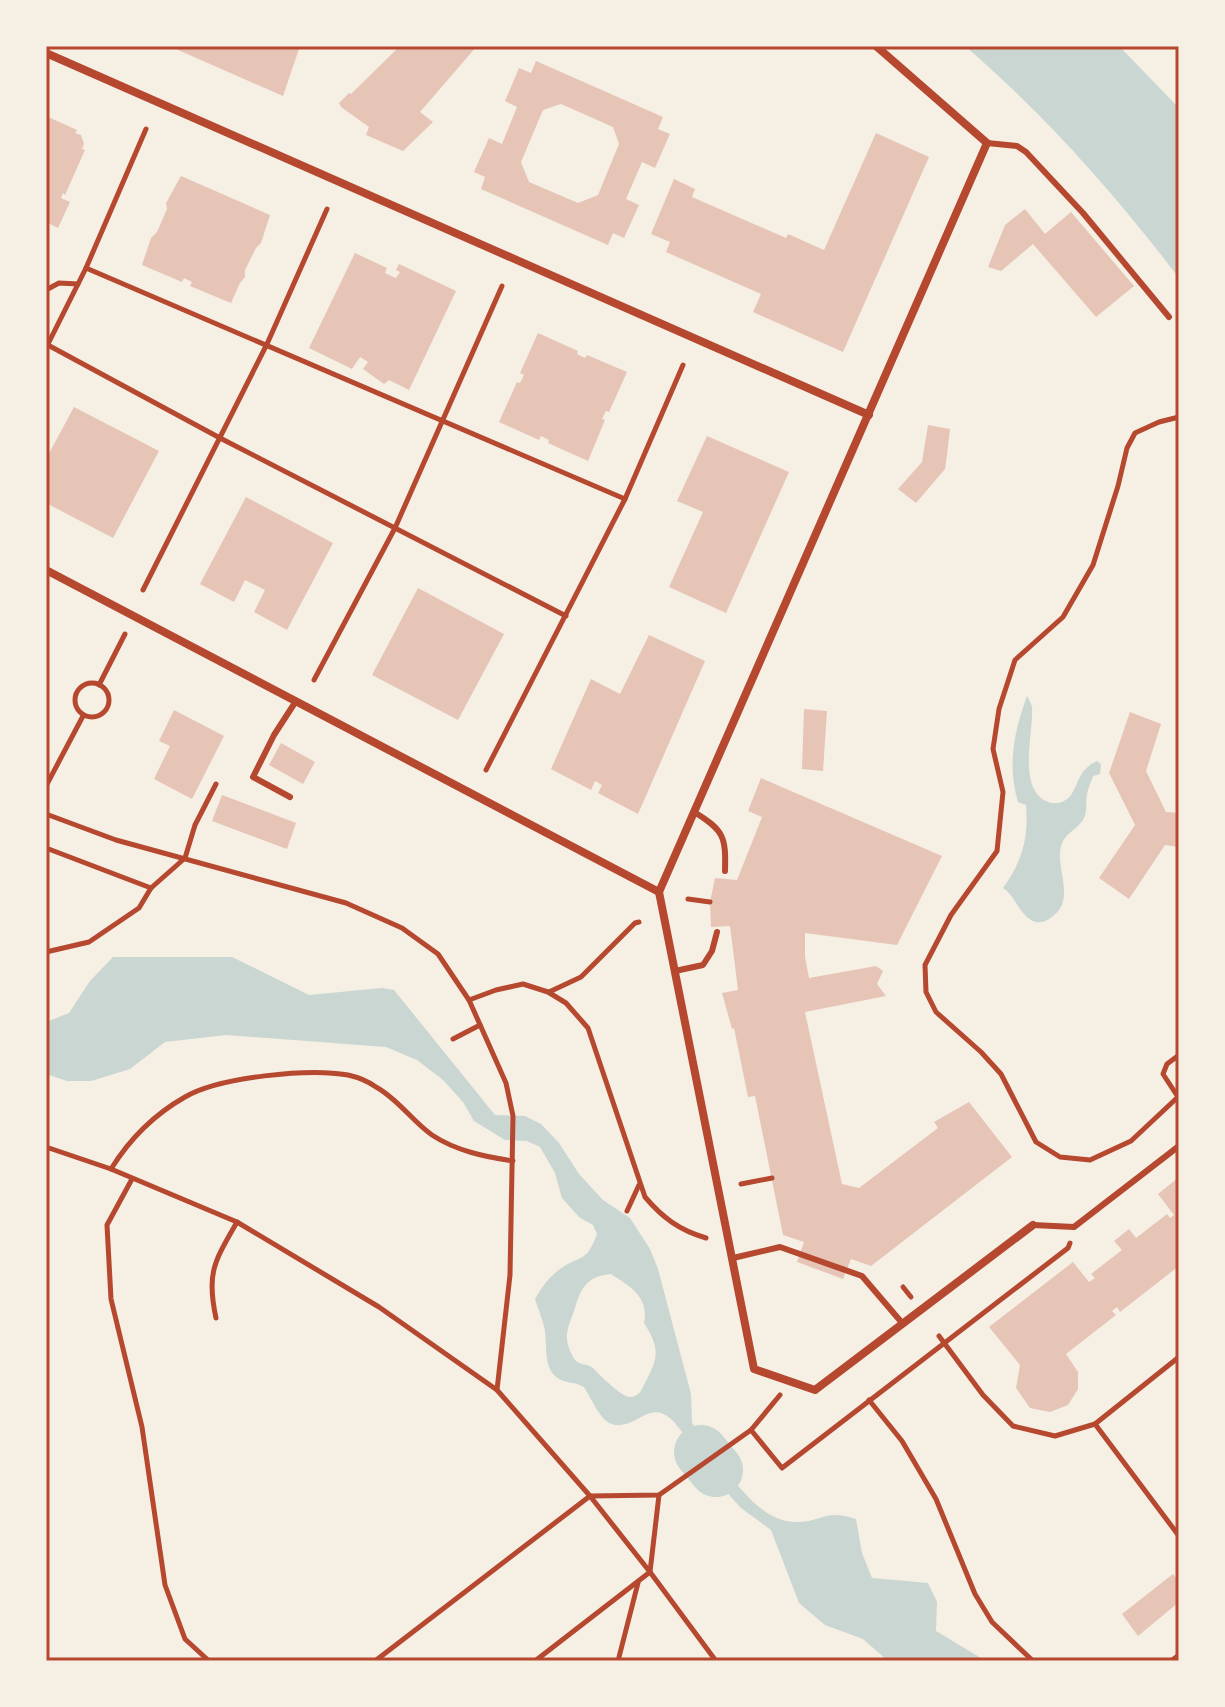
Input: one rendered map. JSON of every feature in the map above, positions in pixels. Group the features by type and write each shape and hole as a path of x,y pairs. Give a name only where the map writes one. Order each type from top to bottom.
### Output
{"street":[{"path":"876,46 987,143 659,892 754,1369 815,1390 1033,1225"},
{"path":"46,53 869,415"},
{"path":"46,570 659,892"}],"lane":[{"path":"987,143 1017,146 1026,152 1083,213 1165,315"},
{"path":"290,797 253,777 274,735 296,701"},
{"path":"694,812 713,823 723,834 725,871"},
{"path":"675,971 703,965 712,951 717,932"},
{"path":"1033,1225 1074,1227 1179,1146"},
{"path":"733,1258 780,1247 862,1276 903,1324"}],"path":[{"path":"146,129 86,268 46,346 566,616"},
{"path":"143,590 267,344 327,209"},
{"path":"86,268 625,499"},
{"path":"46,290 59,283 78,284"},
{"path":"314,680 395,528 502,286"},
{"path":"486,770 625,499 683,365"},
{"path":"1179,417 1135,433 1127,448 1093,565 1063,617 1015,660 999,709 993,749 1003,792 997,851 951,915 925,965 926,992 936,1012 1001,1074 1036,1142 1060,1157 1090,1160 1131,1141 1178,1096 1163,1074 1167,1064 1179,1055"},
{"path":"99,685 125,634"},
{"path":"86,684 99,685 108,695 108,707 100,716 83,716 75,705 77,691 86,684"},
{"path":"46,786 83,716"},
{"path":"46,952 89,942 139,908 151,888 185,858 195,825 216,784"},
{"path":"46,814 116,840 346,903 402,928 438,954 469,1000 506,1083 513,1116 510,1275 497,1390"},
{"path":"46,848 151,888"},
{"path":"688,899 710,902"},
{"path":"548,992 581,977 639,922"},
{"path":"469,1000 523,984 548,992 566,1003 588,1028 645,1197 659,1214 682,1231 706,1238"},
{"path":"453,1039 480,1025"},
{"path":"111,1169 125,1146 154,1119 186,1096 228,1081 308,1074 349,1075 378,1087 432,1135 472,1153 513,1161"},
{"path":"46,1147 111,1169 237,1222 379,1307 497,1390 590,1496 716,1661"},
{"path":"741,1184 772,1178"},
{"path":"132,1179 107,1225 111,1299 142,1427 165,1585 185,1639 209,1661"},
{"path":"627,1211 640,1184"},
{"path":"216,1318 211,1292 214,1262 237,1222"},
{"path":"751,1430 782,1468 1068,1248 1074,1227"},
{"path":"939,1336 983,1395 1013,1426 1055,1436 1095,1424 1179,1357"},
{"path":"375,1661 590,1496 659,1495 751,1430 791,1382"},
{"path":"869,1400 902,1441 936,1499 975,1594 992,1622 1033,1661"},
{"path":"1095,1424 1179,1536"},
{"path":"535,1661 650,1572 659,1495"},
{"path":"618,1661 638,1582"},
{"path":"1171,1661 1179,1655"}],"shaded area":[{"path":"965,46 1119,46 1179,108 1179,278 1078,156"},
{"path":"1027,696 1032,707 1029,771 1037,794 1050,803 1064,801 1069,798 1084,770 1097,761 1101,764 1100,774 1093,776 1088,790 1084,818 1065,837 1061,846 1064,892 1060,909 1039,922 1026,916 1003,888 1015,869 1025,838 1026,805 1018,802 1013,762 1016,736"},
{"path":"113,957 232,957 309,995 382,988 394,990 495,1115 525,1116 541,1124 603,1200 630,1218 650,1249 658,1269 691,1394 692,1423 707,1447 696,1456 677,1425 659,1412 621,1425 606,1421 584,1387 561,1380 551,1371 544,1327 535,1299 556,1272 586,1254 597,1234 593,1225 579,1217 562,1198 555,1173 540,1147 527,1141 505,1140 474,1121 463,1102 443,1080 417,1060 386,1047 226,1035 165,1042 130,1069 91,1081 67,1081 46,1074 46,1022 69,1013 90,981","holes":["611,1274 632,1288 641,1299 644,1323 655,1347 655,1361 649,1376 639,1393 631,1397 617,1390 591,1367 576,1361 567,1341 580,1294 591,1280"]},
{"path":"722,1466 753,1502 783,1520 804,1522 830,1515 856,1519 862,1553 872,1578 928,1583 937,1602 936,1631 986,1661 888,1661 863,1639 825,1625 799,1603 771,1530 741,1508 711,1475"}],"building":[{"path":"169,46 300,46 283,96"},
{"path":"400,46 477,46 420,112 433,122 403,151 366,135 369,127 339,103"},
{"path":"536,61 663,117 658,129 670,134 655,168 642,162 626,199 639,205 624,238 613,233 608,245 481,189 485,177 474,172 489,138 502,144 517,107 505,101 519,68 531,73","holes":["561,104 613,127 619,144 598,195 578,203 529,182 521,162 543,110"]},
{"path":"46,116 77,130 75,133 81,135 82,149 85,150 61,198 70,202 58,228 46,222"},
{"path":"876,133 929,157 843,352 753,312 761,294 666,252 670,242 651,234 674,179 695,189 692,197 786,238 788,234 824,250"},
{"path":"181,176 270,215 261,243 231,303 190,286 192,282 184,278 182,282 142,265 151,238 167,209 166,203"},
{"path":"1025,209 1045,234 1071,212 1134,286 1096,317 1033,244 1001,271 988,267 1005,225"},
{"path":"355,253 387,268 385,273 396,278 400,272 396,270 399,264 456,291 409,390 389,380 384,384 363,369 368,362 360,357 352,369 309,348"},
{"path":"538,333 578,351 577,354 585,358 587,355 627,372 609,412 606,411 602,419 605,420 588,461 548,443 549,440 541,436 539,440 499,422 517,382 520,383 524,375 520,373"},
{"path":"74,407 159,451 113,538 46,503 46,459"},
{"path":"928,425 950,429 945,469 916,503 898,489 922,462"},
{"path":"707,436 789,472 726,613 669,587 703,512 677,501"},
{"path":"246,497 333,543 287,630 254,612 265,590 245,580 234,602 200,584"},
{"path":"418,588 504,634 458,720 372,675"},
{"path":"649,635 705,661 638,814 598,793 602,785 595,781 591,790 551,769 591,679 620,694"},
{"path":"804,709 827,711 823,771 802,769"},
{"path":"174,710 224,736 192,799 154,779 170,746 159,741"},
{"path":"1130,712 1161,724 1146,771 1166,812 1179,813 1179,847 1165,845 1129,899 1099,878 1135,825 1109,773"},
{"path":"281,743 315,762 303,784 269,765"},
{"path":"761,778 942,856 897,945 805,933 809,978 876,966 883,971 877,984 886,996 805,1012 842,1184 859,1188 938,1128 934,1122 969,1102 1012,1157 871,1266 851,1259 843,1279 797,1262 804,1242 783,1235 755,1096 748,1097 734,1028 722,993 738,990 730,926 711,927 710,902 715,878 737,880 762,817 748,811"},
{"path":"222,795 296,823 287,849 212,821"},
{"path":"1179,1177 1179,1266 1120,1312 1117,1307 1112,1311 1116,1315 1066,1354 1078,1372 1078,1389 1068,1405 1050,1412 1030,1408 1016,1388 1020,1365 989,1327 1073,1262 1089,1282 1095,1278 1091,1274 1122,1250 1114,1241 1129,1229 1136,1238 1167,1214 1170,1218 1174,1215 1158,1194"},
{"path":"1173,1574 1179,1582 1179,1602 1138,1636 1122,1614"}],"waterway":[{"path":"701,1452 716,1470"}]}
